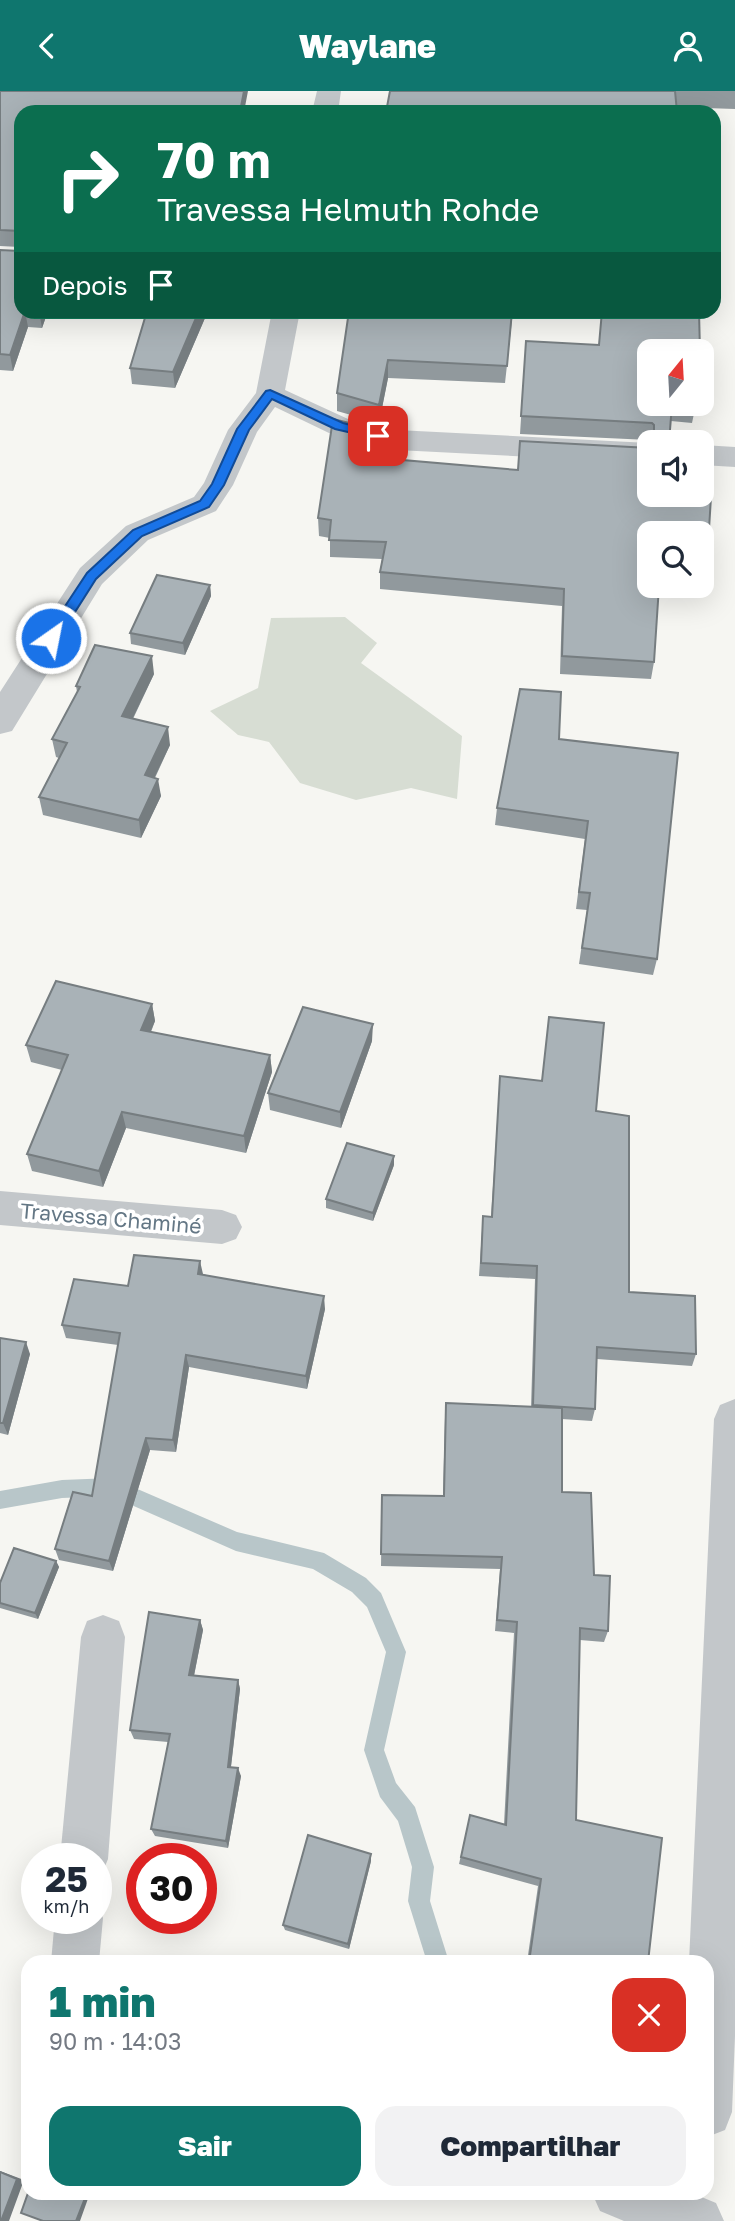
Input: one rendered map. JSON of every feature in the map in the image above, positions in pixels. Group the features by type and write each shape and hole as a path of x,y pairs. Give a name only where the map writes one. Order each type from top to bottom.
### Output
{"street":[{"path":"5,711 91,576 137,533 205,504 218,485 243,429 270,394 284,319"},
{"path":"270,394 339,426 397,440 637,452"},
{"path":"714,456 735,457"},
{"name":"Travessa Chaminé","path":"0,1208 222,1227"},
{"path":"714,1955 735,1419"},
{"path":"85,1843 103,1637"},
{"path":"76,1955 78,1934"},
{"path":"638,2200 700,2221 703,2200"}],"shaded area":[{"path":"345,617 377,643 361,663 462,736 457,799 411,788 356,800 300,783 269,742 238,735 210,711 258,688 271,618"}],"building":[{"path":"0,91 244,91 241,105 14,105 14,231 0,230"},
{"path":"390,91 675,91 676,105 387,105"},
{"path":"0,250 14,251 14,319 22,319 10,355 0,354"},
{"path":"145,319 196,319 173,372 130,368"},
{"path":"348,319 511,319 507,366 388,360 379,405 337,393"},
{"path":"601,319 699,319 700,339 637,339 637,417 671,417 670,430 654,430 652,423 521,416 526,341 599,345"},
{"path":"333,419 374,429 368,457 518,470 520,441 637,447 637,507 710,507 710,521 637,521 637,598 658,598 654,662 562,656 564,589 380,572 386,542 329,540 331,520 318,518"},
{"path":"157,575 210,585 183,643 130,633"},
{"path":"95,645 152,656 122,716 168,727 145,775 158,779 139,820 39,797 67,743 52,739 80,687 76,686"},
{"path":"520,689 561,692 559,739 678,753 657,959 582,948 590,893 579,892 588,821 497,808"},
{"path":"56,981 152,1004 141,1030 270,1055 244,1136 122,1112 99,1171 27,1154 68,1055 26,1045"},
{"path":"303,1007 373,1024 340,1112 268,1093"},
{"path":"549,1017 604,1023 596,1111 629,1116 629,1292 695,1296 696,1354 597,1347 595,1409 533,1405 537,1266 481,1263 483,1216 492,1217 500,1076 542,1081"},
{"path":"347,1143 394,1156 373,1213 326,1199"},
{"path":"134,1255 200,1261 198,1274 324,1296 306,1376 186,1355 173,1440 146,1438 109,1561 55,1549 73,1492 92,1496 120,1333 62,1325 74,1279 128,1286"},
{"path":"0,1338 26,1342 3,1423 0,1423"},
{"path":"446,1403 562,1408 562,1492 591,1493 594,1575 610,1576 608,1631 580,1628 576,1820 662,1838 649,1955 530,1955 541,1879 461,1857 470,1815 506,1825 517,1622 497,1620 502,1557 381,1554 382,1495 444,1496"},
{"path":"14,1548 56,1561 35,1613 0,1603 0,1583"},
{"path":"149,1612 200,1620 189,1675 238,1680 228,1767 238,1768 226,1841 151,1829 170,1734 130,1730"},
{"path":"308,1835 371,1854 348,1944 283,1925"},
{"path":"0,2172 17,2179 1,2221 0,2221"},
{"path":"26,2200 84,2200 76,2221 43,2221 21,2213"}],"waterway":[{"path":"0,1500 62,1489 112,1487 236,1541 317,1560 359,1585 374,1600 396,1652 374,1750 388,1789 407,1815 423,1867 419,1901 438,1955"}],"route":[{"path":"51,638 91,576 137,533 178,518 205,504 218,485 243,429 270,394 339,426 378,436"}]}
